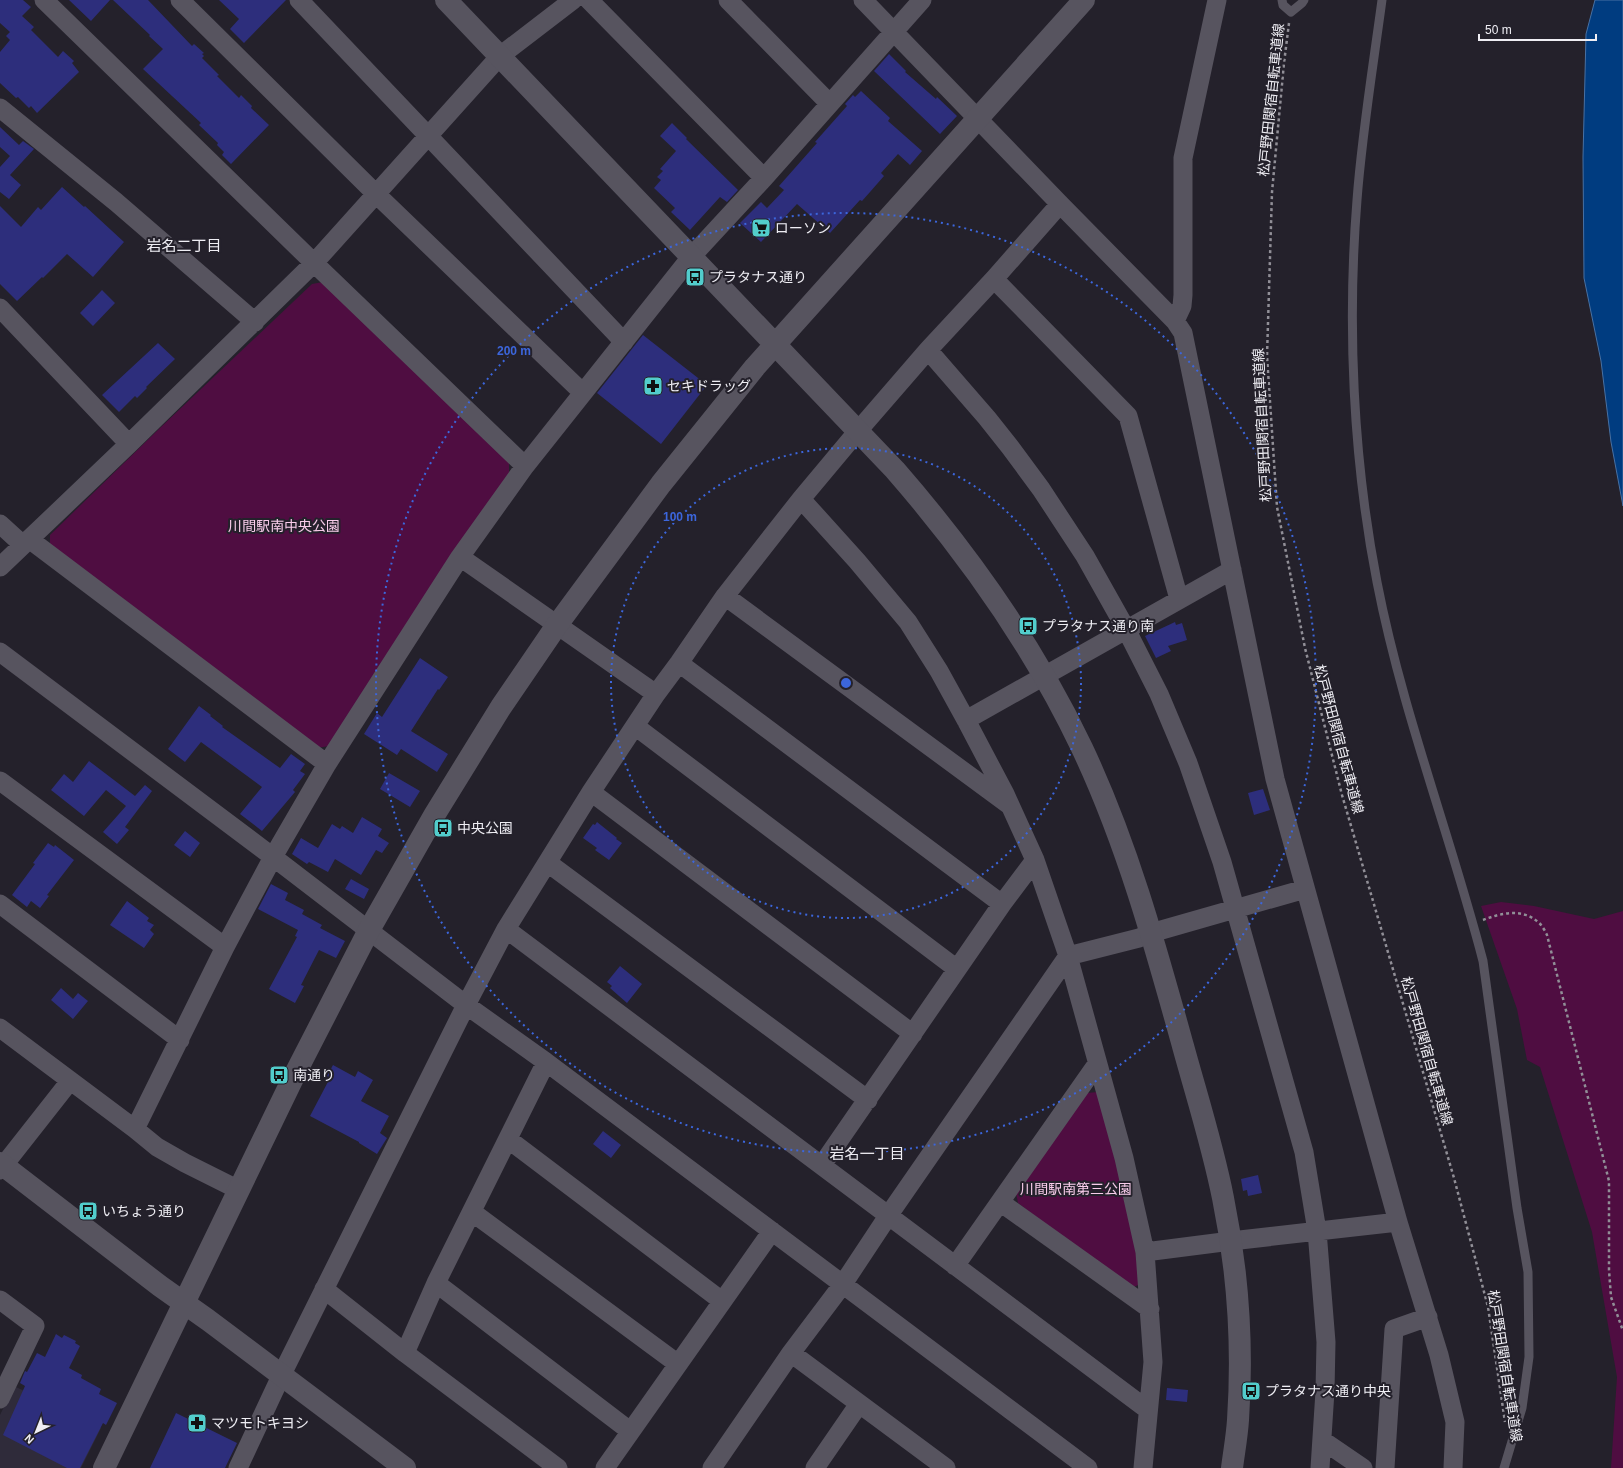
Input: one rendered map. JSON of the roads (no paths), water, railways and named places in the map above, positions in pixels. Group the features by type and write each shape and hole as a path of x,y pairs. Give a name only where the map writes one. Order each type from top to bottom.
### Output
{"street":[{"path":"44,0 525,466"},
{"path":"180,0 375,193 583,393"},
{"path":"299,0 624,342"},
{"path":"446,0 900,476 957,545 1005,613 1045,676 1082,748 1121,842 1151,933 1206,1128 1223,1197 1238,1306 1238,1421 1232,1468"},
{"path":"0,567 129,444 314,263 375,193 500,56 573,0"},
{"path":"589,0 764,178"},
{"path":"728,0 829,104"},
{"path":"863,0 1175,321 1183,333 1275,779 1398,1222 1439,1355 1455,1422 1453,1468"},
{"path":"135,1129 225,946 273,856 327,764 460,557 525,466 691,257 764,178 922,0"},
{"path":"104,1468 296,1072 369,930 439,808 501,707 557,625 661,484 774,343 1084,0"},
{"path":"1175,321 1182,306 1183,295 1183,158 1217,0"},
{"path":"0,108 116,202 255,322"},
{"path":"244,1465 281,1376 466,1005 506,929 591,792 656,694 725,596 801,499 928,350 994,279 1060,204"},
{"path":"994,279 1128,416 1179,599"},
{"path":"0,308 129,444"},
{"path":"928,350 988,418 1041,489 1085,556 1126,629 1159,694 1188,763 1222,862 1304,1152 1317,1231 1326,1342 1325,1391 1320,1468"},
{"path":"801,499 857,560 908,622 939,671 966,720 1010,806 1035,860 1068,956 1124,1158 1145,1252 1153,1362 1143,1468"},
{"path":"0,524 327,764"},
{"path":"460,557 656,694"},
{"path":"966,720 1232,570"},
{"path":"725,596 1010,806"},
{"path":"0,652 273,856 466,1005 546,1062 1088,1468"},
{"path":"679,663 1002,904"},
{"path":"635,726 957,969"},
{"path":"0,781 225,946"},
{"path":"591,792 913,1034"},
{"path":"822,1165 1002,904 1035,860"},
{"path":"548,863 868,1100"},
{"path":"712,1468 791,1354 843,1284 888,1216 1068,956 1139,938 1151,933 1305,889"},
{"path":"0,904 180,1040"},
{"path":"506,929 1148,1410"},
{"path":"0,1028 158,1147 239,1190"},
{"path":"405,1353 436,1283 546,1062"},
{"path":"955,1266 1097,1064"},
{"path":"70,1081 1,1166 405,1468"},
{"path":"508,1139 722,1301"},
{"path":"1000,1202 1150,1309"},
{"path":"472,1212 678,1364"},
{"path":"1145,1252 1230,1240 1398,1222"},
{"path":"605,1468 772,1231"},
{"path":"436,1283 630,1431"},
{"path":"324,1289 405,1353 558,1468"},
{"path":"0,1300 35,1326 0,1399"},
{"path":"1385,1468 1394,1329 1428,1317"},
{"path":"791,1354 946,1468"},
{"path":"815,1468 859,1404"},
{"path":"1322,1440 1363,1468"}],"lane":[{"path":"1282,0 1282,5 1291,12 1304,0"},
{"path":"1382,0 1365,115 1357,201 1352,291 1356,425 1366,513 1376,575 1396,664 1429,781 1483,961 1517,1208 1528,1272 1530,1357 1522,1408 1504,1468"}],"water":[{"path":"1595,0 1623,0 1623,506 1611,442 1601,361 1584,278 1583,157 1586,34"}],"place":[{"name":"ローソン","path":"761,228"},
{"name":"プラタナス通り","path":"695,277"},
{"name":"セキドラッグ","path":"653,386"},
{"name":"プラタナス通り南","path":"1028,626"},
{"name":"中央公園","path":"443,828"},
{"name":"南通り","path":"279,1075"},
{"name":"いちょう通り","path":"88,1211"},
{"name":"プラタナス通り中央","path":"1251,1391"},
{"name":"マツモトキヨシ","path":"197,1423"}],"district":[{"name":"岩名二丁目","path":"184,246"},
{"name":"岩名一丁目","path":"867,1154"}],"park label":[{"name":"川間駅南中央公園","path":"284,526"},
{"name":"川間駅南第三公園","path":"1076,1189"}]}
